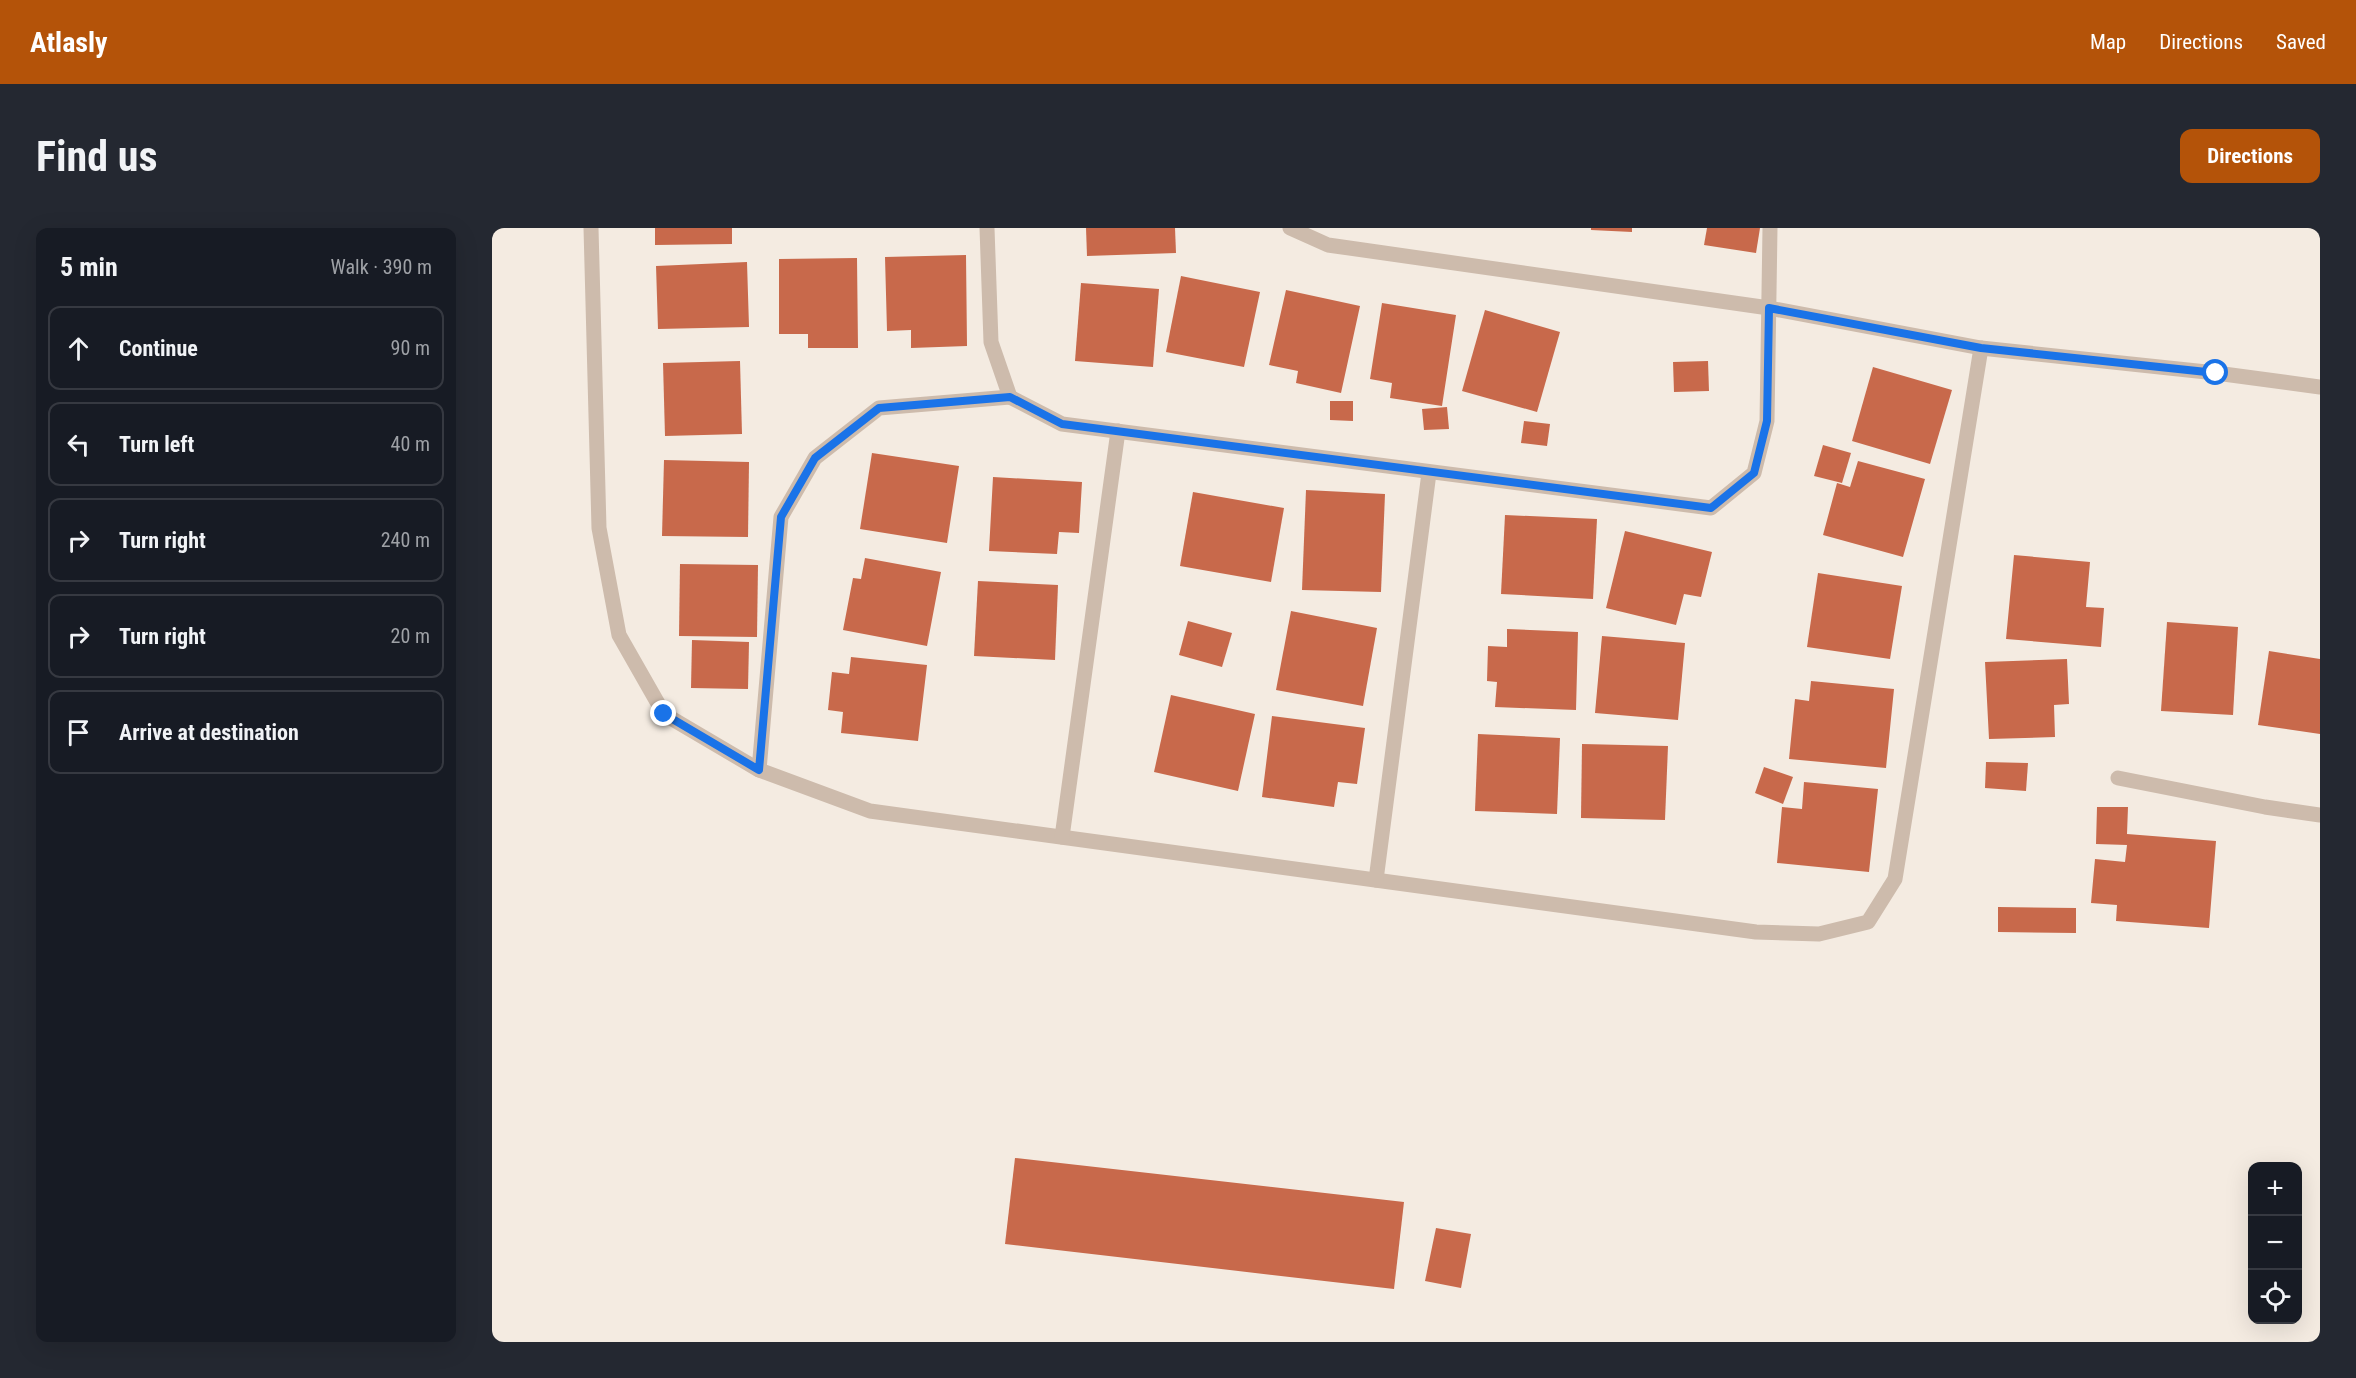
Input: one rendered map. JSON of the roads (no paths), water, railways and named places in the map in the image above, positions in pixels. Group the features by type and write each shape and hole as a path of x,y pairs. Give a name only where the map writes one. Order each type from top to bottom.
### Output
{"street":[{"path":"591,228 599,528 619,635 664,714 759,770 870,811 1756,932 1819,934 1868,922 1895,879 1981,348"},
{"path":"987,228 991,342 1010,397"},
{"path":"1290,228 1328,245 1769,308 1981,348 2216,373 2320,387"},
{"path":"759,770 781,517 815,458 879,408 1010,397 1062,424 1711,508 1754,473 1767,421 1770,228"},
{"path":"1062,837 1118,431"},
{"path":"1376,880 1429,472"},
{"path":"2118,778 2265,807 2320,815"}]}
